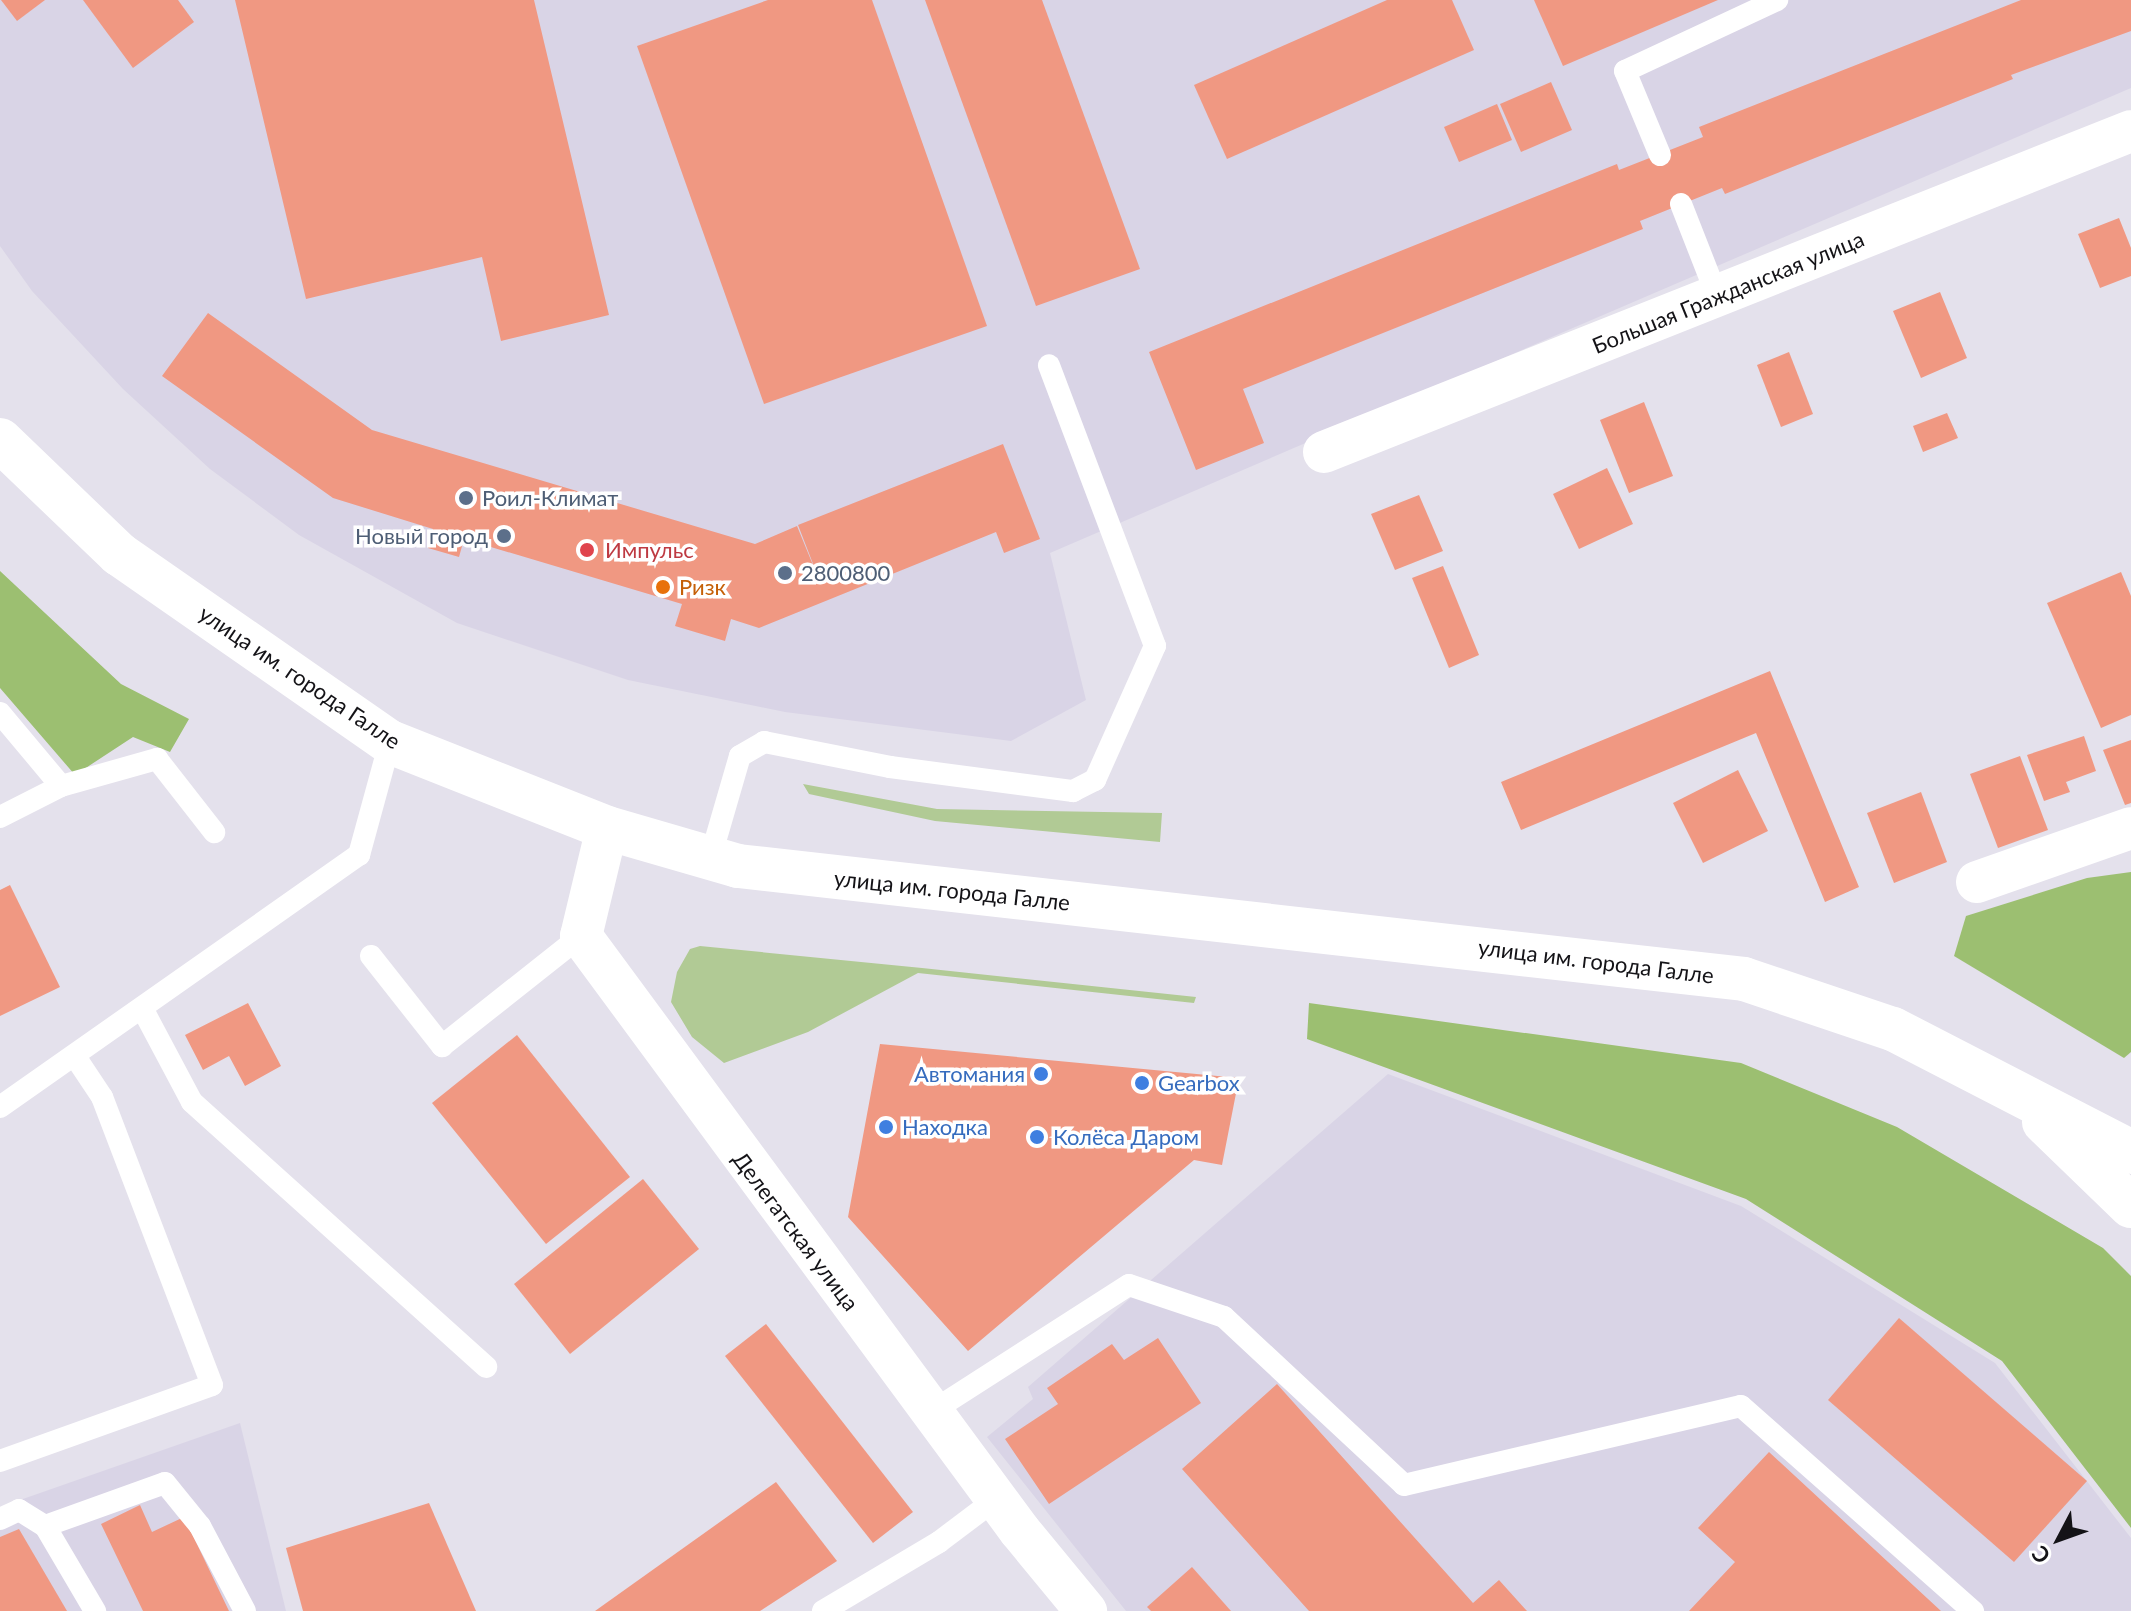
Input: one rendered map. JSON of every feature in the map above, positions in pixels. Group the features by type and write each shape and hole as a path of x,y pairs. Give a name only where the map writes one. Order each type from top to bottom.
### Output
{"main road":[{"name":"улица им. города Галле","path":"0,440 119,554 390,742 607,828 738,866 1744,979 1893,1029 2005,1084 2131,1152"},
{"name":"улица им. города Галле","path":"2005,1084 2131,1206"}],"street":[{"name":"Большая Гражданская улица","path":"1324,452 2131,131"},
{"path":"581,936 607,828"},
{"path":"1977,882 2131,828"},
{"name":"Делегатская улица","path":"581,936 996,1499 1086,1611"}],"lane":[{"path":"1660,155 1625,71 1777,0"},
{"path":"1681,204 1717,296"},
{"path":"710,859 740,756 764,742 890,767 1073,791 1095,780 1155,646 1049,365"},
{"path":"0,713 61,786"},
{"path":"0,1107 359,855 390,742"},
{"path":"0,817 61,786 157,759 214,832"},
{"path":"371,956 442,1046 581,936"},
{"path":"142,1008 192,1102 486,1367"},
{"path":"0,1461 212,1385 102,1097 74,1055"},
{"path":"931,1412 1129,1285 1224,1317 1404,1485 1741,1406 1973,1611"},
{"path":"45,1526 165,1483 200,1526 245,1611"},
{"path":"823,1611 939,1542 996,1499"},
{"path":"0,1519 19,1510 45,1526 95,1611"}],"shaded area":[{"path":"0,0 2131,0 2131,88 1050,553 1086,700 1011,741 785,712 628,680 457,623 299,535 210,469 123,389 32,291 0,246"},
{"path":"1388,1074 1741,1206 1995,1363 2131,1538 2131,1611 1126,1611 987,1437 1033,1399 1028,1387"},
{"path":"240,1423 286,1611 0,1611 0,1507"}],"green space":[{"path":"0,571 121,684 189,719 170,752 133,737 75,775 0,688"},
{"path":"803,784 937,809 1162,813 1160,842 935,821 809,794"},
{"path":"2131,872 2131,1052 2124,1058 1954,956 1966,916 2087,878"},
{"path":"700,946 1196,997 1194,1003 918,973 808,1032 724,1063 692,1037 671,1002 677,972 690,949"},
{"path":"1309,1003 1741,1063 1897,1127 2103,1248 2131,1276 2131,1528 2002,1361 1746,1199 1307,1039"}],"building":[{"path":"1,0 45,0 17,21"},
{"path":"83,0 178,0 194,22 133,68"},
{"path":"235,0 534,0 609,315 501,341 482,257 306,299"},
{"path":"768,0 872,0 987,326 764,404 637,46"},
{"path":"925,0 1042,0 1140,269 1036,306"},
{"path":"1387,0 1452,0 1474,50 1227,159 1194,85"},
{"path":"1534,0 1718,0 1563,66"},
{"path":"2021,0 2131,0 2131,31 2011,75 2013,79 1725,194 1722,188 1640,221 1643,229 1243,389 1264,443 1196,470 1149,352 1617,164 1619,170 1703,137 1699,127"},
{"path":"1551,82 1572,130 1521,152 1500,104"},
{"path":"1497,104 1512,140 1459,162 1444,127"},
{"path":"2119,218 2131,248 2131,276 2100,288 2078,234"},
{"path":"1940,292 1967,358 1921,378 1893,311"},
{"path":"208,313 372,430 755,544 797,526 822,587 798,525 1003,444 1040,539 1004,553 996,532 759,628 731,619 725,641 675,626 682,604 464,539 459,557 428,548 433,529 333,498 162,376"},
{"path":"1789,352 1813,414 1781,427 1757,365"},
{"path":"1644,402 1673,476 1629,493 1600,420"},
{"path":"1947,413 1958,438 1923,452 1913,426"},
{"path":"1607,468 1633,524 1579,549 1553,494"},
{"path":"1419,495 1443,551 1395,570 1371,514"},
{"path":"1443,566 1479,655 1449,668 1412,578"},
{"path":"2121,572 2131,596 2131,715 2101,728 2047,603"},
{"path":"1770,671 1859,887 1825,902 1756,733 1521,830 1501,782"},
{"path":"2084,736 2096,771 2066,782 2070,792 2044,801 2027,755"},
{"path":"2131,740 2131,803 2125,805 2103,750"},
{"path":"2020,756 2048,830 1998,848 1970,774"},
{"path":"1738,770 1768,831 1703,863 1673,803"},
{"path":"1921,792 1947,862 1894,883 1867,813"},
{"path":"10,885 60,987 0,1016 0,890"},
{"path":"248,1003 281,1066 245,1086 229,1056 203,1070 185,1035"},
{"path":"517,1035 630,1177 546,1244 432,1103"},
{"path":"880,1044 1239,1078 1222,1165 1194,1160 968,1351 848,1217"},
{"path":"643,1179 699,1249 570,1354 514,1284"},
{"path":"1899,1318 2087,1481 2014,1562 1828,1400"},
{"path":"766,1324 913,1512 873,1543 725,1356"},
{"path":"1158,1338 1201,1403 1049,1504 1005,1439 1058,1404 1047,1388 1112,1344 1124,1360"},
{"path":"1277,1384 1473,1603 1499,1580 1527,1611 1309,1611 1182,1469"},
{"path":"1769,1452 1941,1611 1689,1611 1735,1562 1698,1528"},
{"path":"776,1482 837,1561 760,1611 595,1611"},
{"path":"429,1503 476,1611 303,1611 286,1548"},
{"path":"140,1505 152,1532 184,1517 229,1611 143,1611 101,1524"},
{"path":"19,1529 67,1611 0,1611 0,1537"},
{"path":"1192,1567 1231,1611 1151,1611 1147,1607"}],"place":[{"name":"Роил-Климат","path":"466,498"},
{"name":"Новый город","path":"504,536"},
{"name":"Импульс","path":"587,550"},
{"name":"2800800","path":"785,573"},
{"name":"Ризк","path":"663,587"},
{"name":"Автомания","path":"1041,1074"},
{"name":"Gearbox","path":"1142,1083"},
{"name":"Находка","path":"886,1127"},
{"name":"Колёса Даром","path":"1037,1137"}]}
